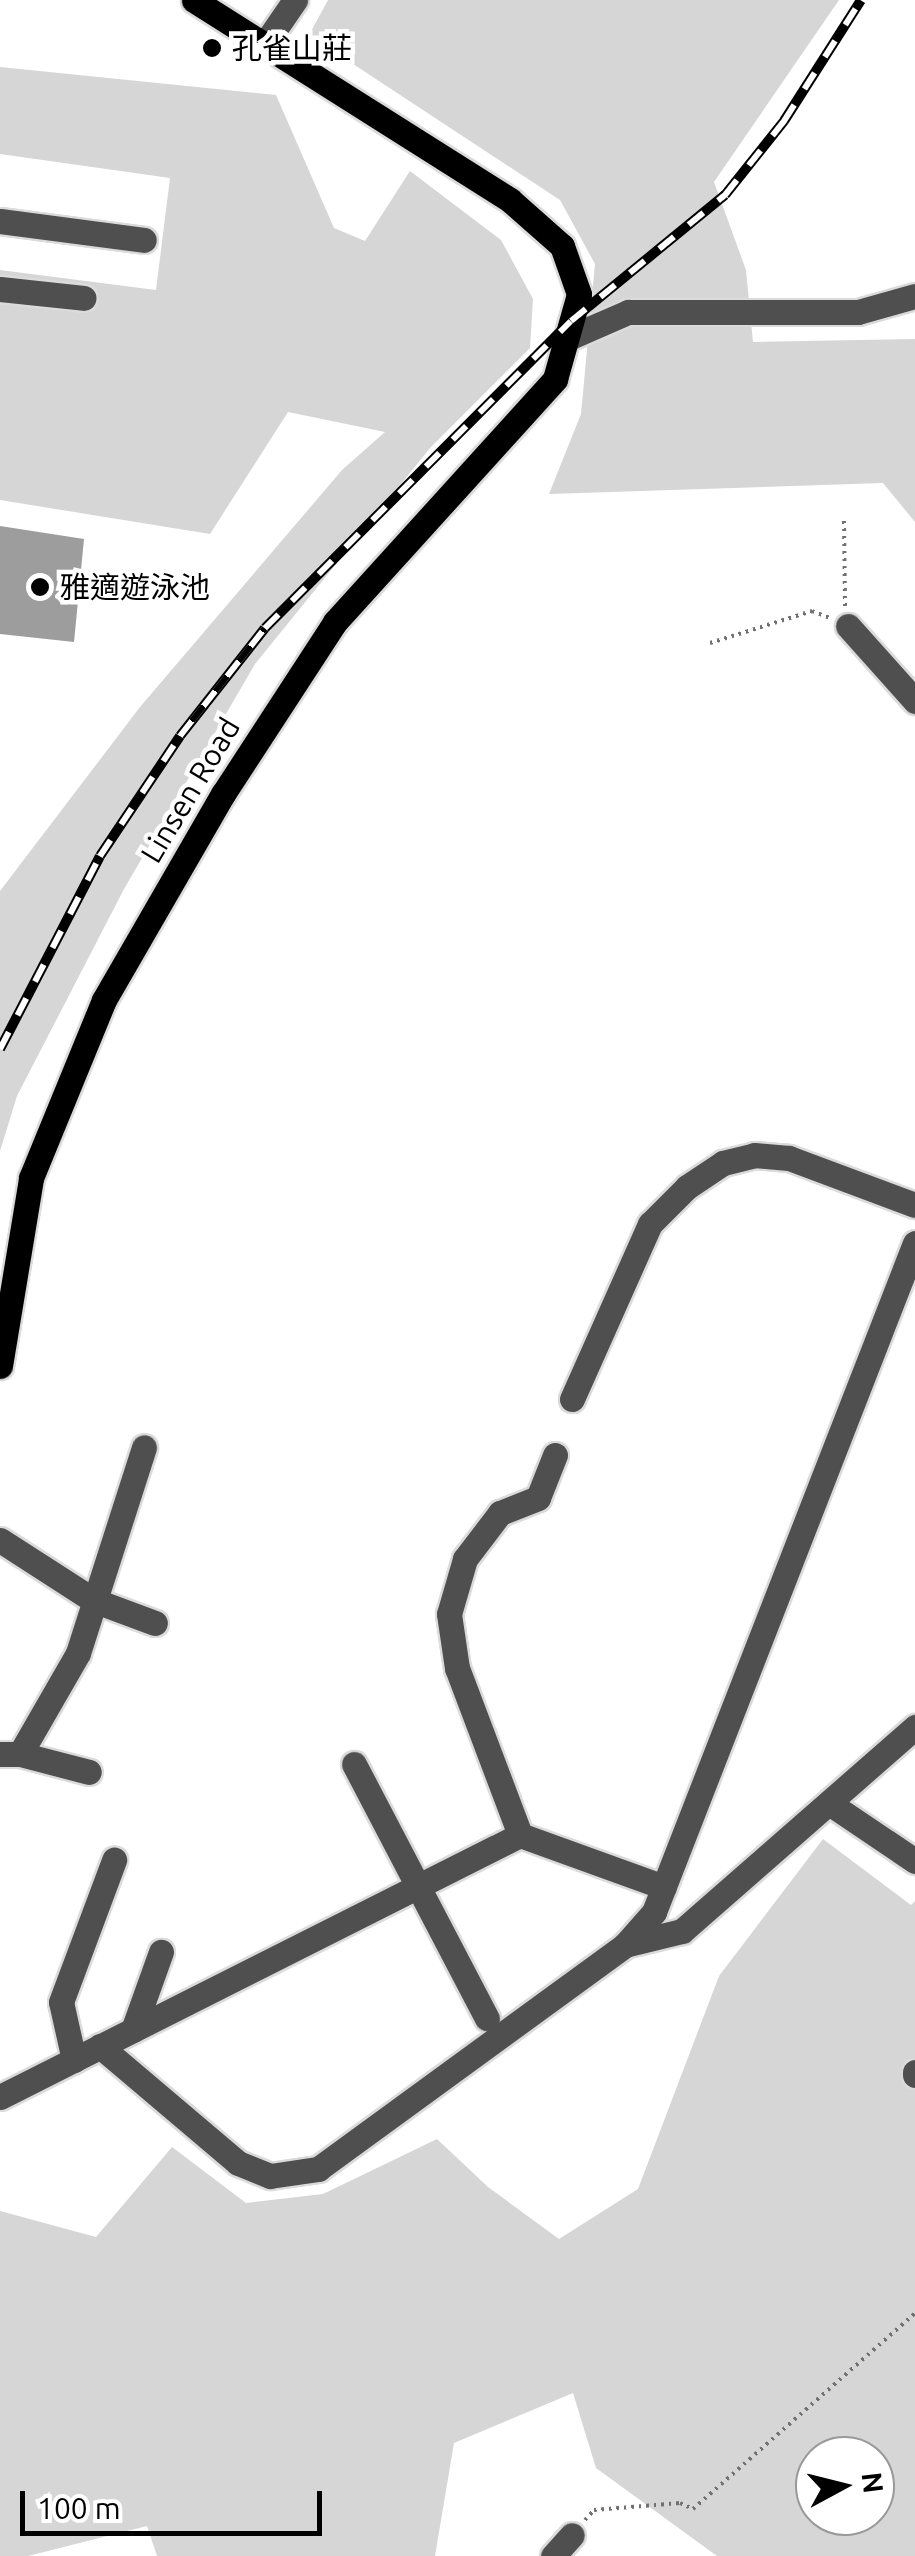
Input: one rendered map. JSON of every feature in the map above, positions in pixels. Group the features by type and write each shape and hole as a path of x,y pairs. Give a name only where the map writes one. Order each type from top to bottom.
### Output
{"main road":[{"name":"Linsen Road","path":"0,1366 31,1178 104,1000 223,794 335,622 555,380 579,294 562,246 510,200 194,0"}],"street":[{"path":"264,44 295,0"},
{"path":"0,222 144,240"},
{"path":"0,289 84,298"},
{"path":"568,330 628,312 858,312 915,296"},
{"path":"848,626 915,701"},
{"path":"572,1399 650,1224 686,1186 723,1163 754,1155 790,1158 915,1205"},
{"path":"100,2046 238,2163 270,2176 318,2168 625,1945 654,1912 915,1243"},
{"path":"89,1772 10,1754 78,1652 144,1447"},
{"path":"520,1834 457,1668 449,1614 465,1559 500,1514 538,1498 555,1455"},
{"path":"0,1540 94,1600 155,1624"},
{"path":"625,1945 682,1931 915,1728"},
{"path":"354,1764 486,2018"},
{"path":"829,1802 915,1861"},
{"path":"0,2097 520,1834 664,1887"},
{"path":"74,2060 61,2002 114,1860"},
{"path":"133,2030 161,1952"},
{"path":"554,2556 572,2535"}],"path":[{"path":"844,522 840,578 848,626"},
{"path":"710,644 812,611 848,626"},
{"path":"572,2535 594,2510 680,2503 693,2509 915,2313"}],"shaded area":[{"path":"328,0 839,0 714,182 746,270 753,342 915,339 915,522 883,483 549,494 581,414 595,264 560,200 309,35"},
{"path":"0,67 276,95 334,228 365,241 410,171 501,240 533,299 530,348 431,447 255,664 124,889 17,1096 0,1151 0,891 140,707 342,470 385,432 288,412 210,534 0,500 0,270 156,290 170,178 0,154"},
{"name":"雅適遊泳池","path":"0,526 84,539 74,642 0,634"},
{"path":"823,1839 911,1905 915,1901 915,2556 717,2556 596,2468 573,2393 454,2443 435,2556 157,2556 147,2526 28,2556 0,2556 0,2211 96,2237 172,2147 246,2203 323,2194 437,2139 488,2187 559,2239 638,2189 719,1976"}],"railway":[{"path":"0,1049 100,856 180,736 265,628 571,321 725,195 784,121 861,0"}],"place":[{"name":"孔雀山莊","path":"212,48"},
{"name":"雅適遊泳池","path":"40,587"}]}
